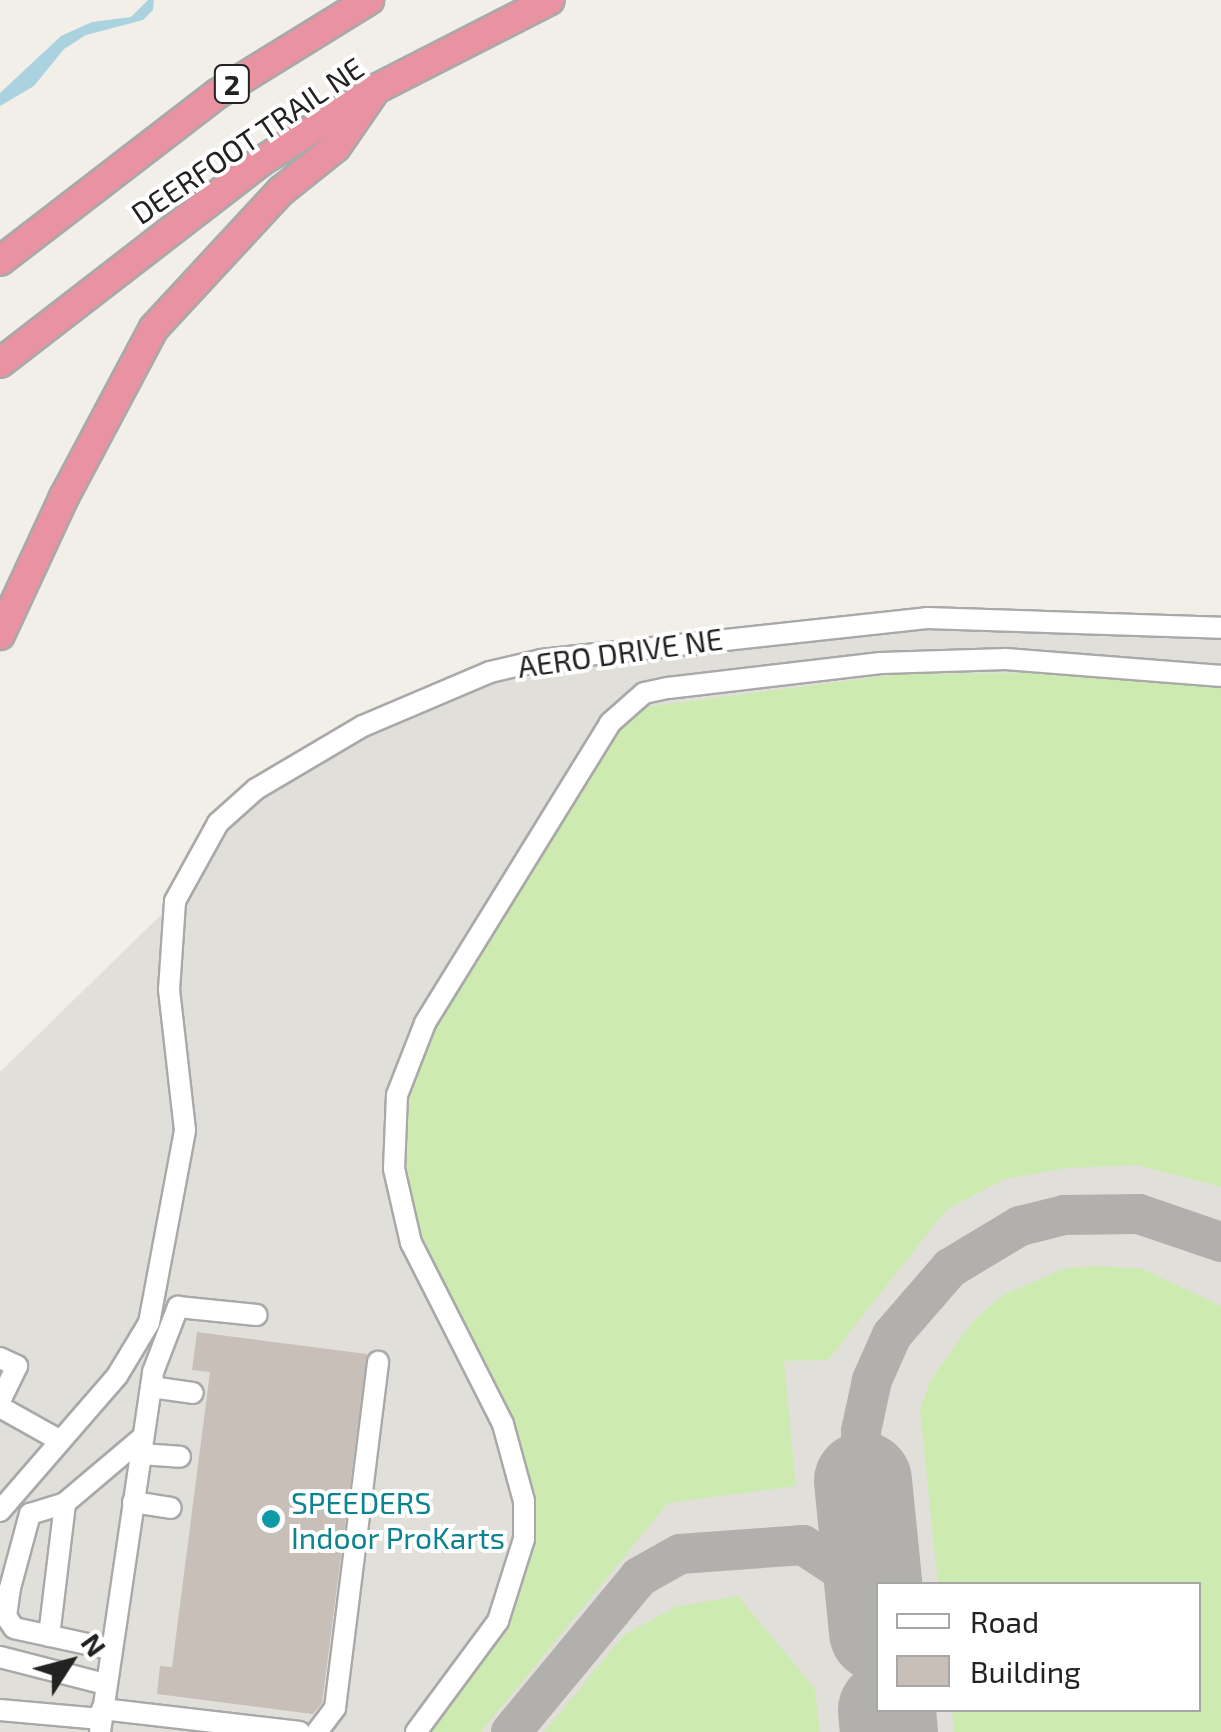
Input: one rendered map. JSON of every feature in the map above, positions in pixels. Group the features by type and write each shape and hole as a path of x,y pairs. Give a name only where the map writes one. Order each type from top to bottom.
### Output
{"highway":[{"name":"DEERFOOT TRAIL NE","path":"0,261 217,94 370,0"},
{"name":"DEERFOOT TRAIL NE","path":"0,363 260,162 376,89 550,0"},
{"path":"0,635 64,497 154,328 280,192 336,147 376,89"}],"street":[{"name":"AERO DRIVE NE","path":"0,1511 58,1439 118,1376 154,1304 185,1130 169,990 175,901 218,824 310,754 490,672 618,648 927,618 1221,628"},
{"path":"416,1732 498,1621 524,1540 524,1501 502,1424 440,1312 406,1226 394,1169 396,1095 424,1023 610,723 644,693 881,664 1006,659 1221,676"},
{"path":"154,1304 257,1315"},
{"path":"101,1720 150,1396 178,1306"},
{"path":"0,1358 17,1366 0,1404 58,1439"},
{"path":"318,1732 334,1708 378,1362"},
{"path":"118,1376 150,1396 192,1393"},
{"path":"142,1446 180,1457"},
{"path":"110,1649 14,1628 6,1616 24,1524 30,1514 65,1503 142,1446"},
{"path":"133,1502 171,1508"},
{"path":"49,1636 65,1503"},
{"path":"0,1657 105,1684"},
{"path":"0,1710 300,1732"}],"shaded area":[{"path":"1094,621 1221,624 1221,1732 0,1732 0,1072 175,901 192,861 256,789 490,672 785,631"}],"green space":[{"path":"1026,673 1221,687 1221,1187 1137,1165 1067,1168 1005,1179 946,1210 828,1360 784,1361 796,1486 668,1503 481,1732 425,1732 513,1613 532,1545 532,1509 517,1439 418,1241 399,1128 417,1054 619,727 644,707 899,674"},
{"path":"1066,1268 1143,1269 1221,1306 1221,1732 954,1732 952,1712 1201,1712 1201,1582 938,1582 920,1411 930,1381 972,1322 1003,1295"},
{"path":"738,1596 815,1689 820,1732 544,1732 624,1635 675,1607"}],"water":[{"path":"148,0 154,0 153,10 143,20 86,35 64,49 34,86 0,106 0,93 61,36 92,22 131,17"}],"building":[{"name":"SPEEDERS Indoor ProKarts","path":"197,1332 367,1354 322,1703 313,1714 157,1694 160,1666 172,1667 210,1372 192,1370"}],"taxiway":[{"path":"863,1481 861,1431 872,1380 892,1335 950,1268 1020,1226 1064,1215 1139,1214 1221,1242"},
{"path":"511,1732 639,1577 680,1554 803,1545 850,1576 876,1634"}],"runway":[{"path":"863,1481 876,1612"},
{"path":"887,1712 889,1732"}],"place":[{"name":"SPEEDERS Indoor ProKarts","path":"271,1519"}]}
